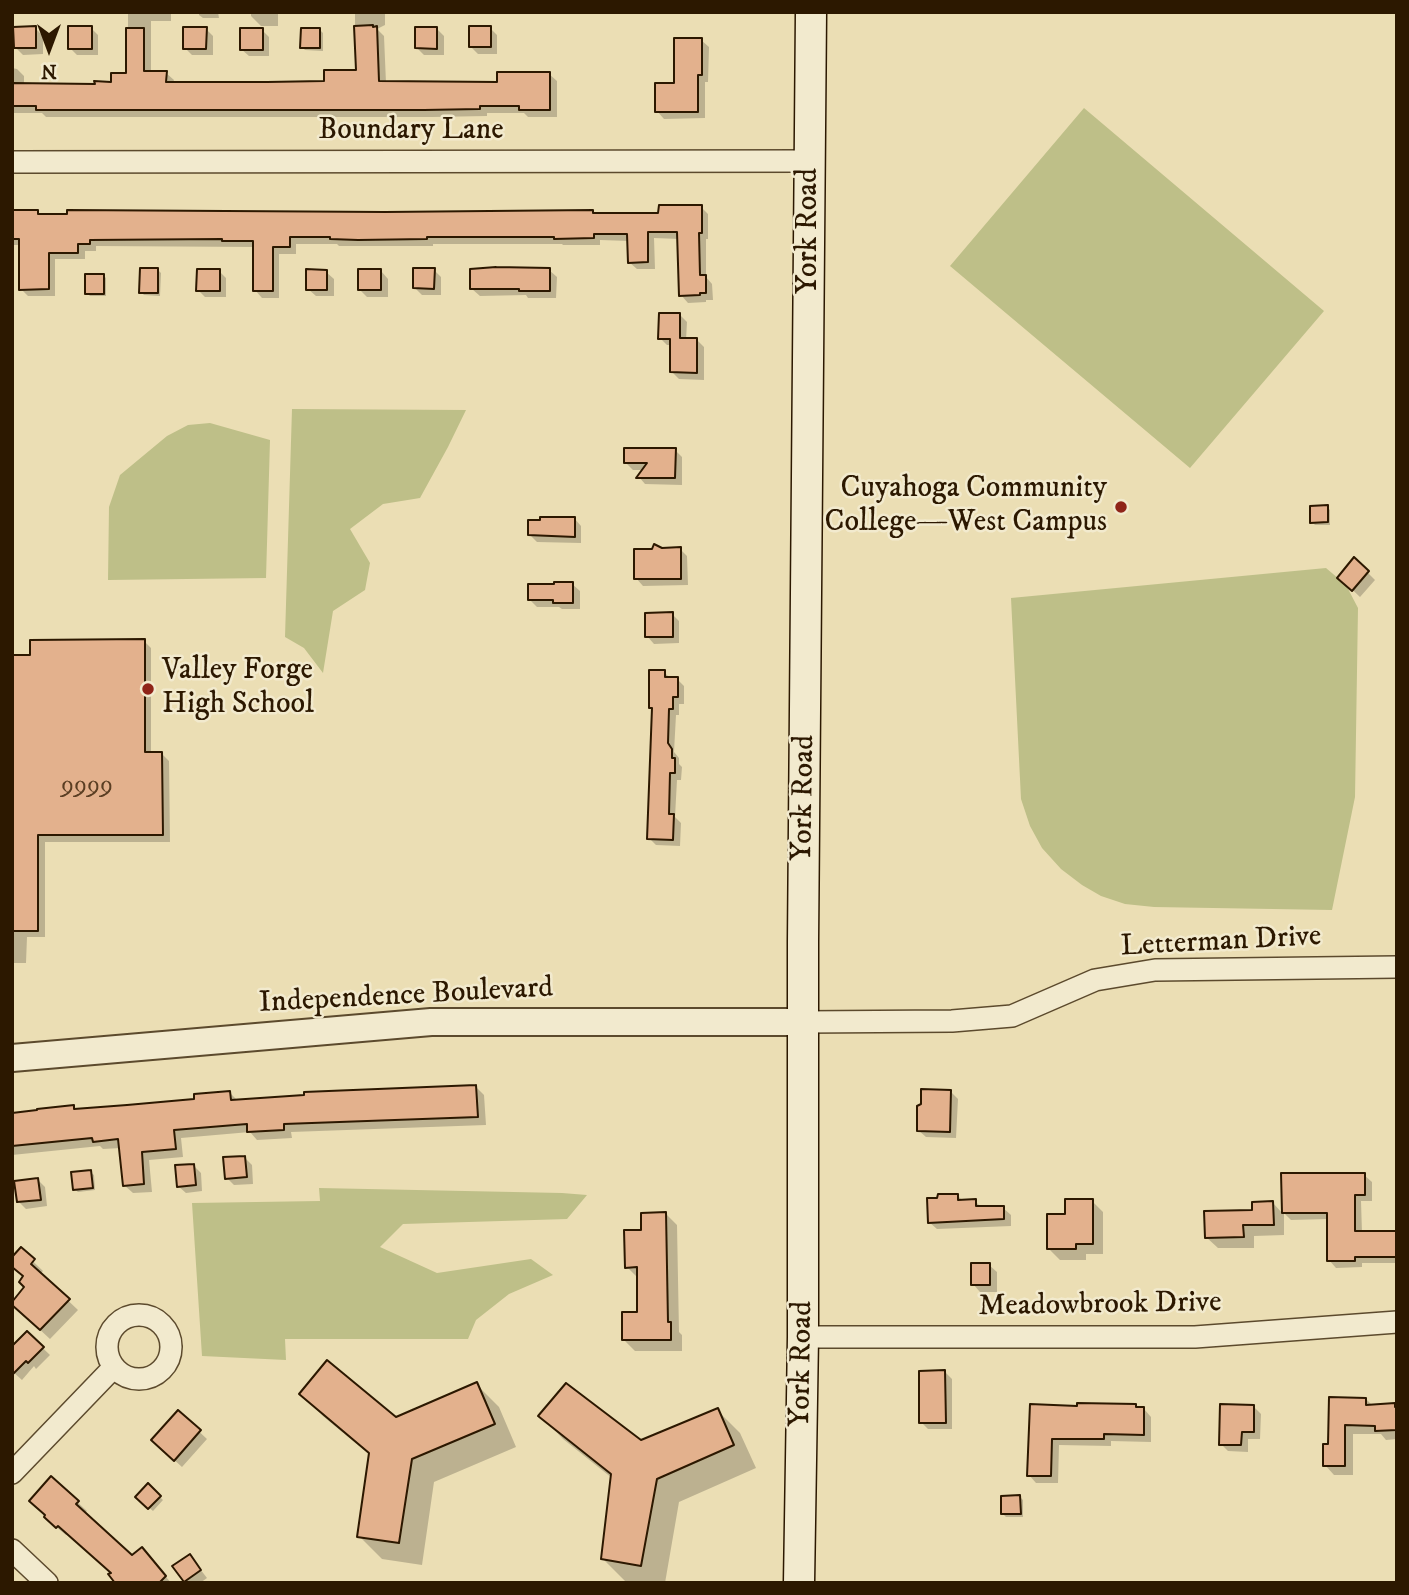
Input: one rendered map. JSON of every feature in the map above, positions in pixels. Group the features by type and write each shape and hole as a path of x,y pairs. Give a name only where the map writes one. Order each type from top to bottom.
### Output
{"main road":[{"name":"York Road","path":"799,1583 803,1337 811,12"}],"street":[{"name":"Boundary Lane","path":"12,162 810,161"},
{"name":"Letterman Drive","path":"803,1022 952,1021 1012,1016 1095,980 1155,970 1397,967"},
{"name":"Independence Boulevard","path":"12,1058 431,1022 803,1022"},
{"name":"Meadowbrook Drive","path":"803,1337 1195,1337 1397,1322"},
{"path":"12,1473 114,1367"},
{"path":"12,1550 47,1583"}],"green space":[{"path":"1084,108 1324,311 1190,468 950,266"},
{"path":"292,409 466,410 420,498 383,504 350,529 370,563 365,590 333,611 323,673 304,648 285,637"},
{"path":"210,423 270,440 266,578 108,580 109,507 120,475 167,436 188,425"},
{"path":"1326,568 1346,585 1358,608 1355,797 1332,910 1154,907 1125,904 1101,896 1061,869 1042,848 1030,826 1021,799 1011,598"},
{"path":"319,1188 587,1195 567,1219 403,1224 380,1247 437,1273 531,1259 553,1275 509,1294 476,1320 468,1339 285,1339 286,1360 202,1356 192,1203 320,1201"}],"building":[{"path":"36,26 36,48 14,48 13,27"},
{"path":"68,26 92,26 92,49 68,49"},
{"path":"354,26 377,26 379,81 497,82 497,72 550,72 550,110 519,110 519,106 480,106 480,109 424,110 36,110 36,106 12,106 12,83 95,84 94,81 111,82 111,73 126,73 126,28 144,28 144,71 167,71 166,82 267,82 324,81 324,70 356,70"},
{"path":"469,26 491,26 491,47 469,47"},
{"path":"183,27 207,27 206,49 183,49"},
{"path":"415,27 437,27 437,49 415,48"},
{"path":"240,28 263,28 263,50 240,50"},
{"path":"301,28 320,28 320,48 300,48"},
{"path":"674,38 702,38 698,112 655,112 655,83 674,83"},
{"path":"659,205 702,205 702,233 699,233 700,275 706,275 706,293 679,296 677,232 648,232 648,262 628,263 627,234 594,234 594,238 554,239 427,237 358,240 290,237 290,247 273,247 273,291 253,291 253,241 222,239 90,240 90,244 78,244 78,253 49,253 49,289 19,290 19,239 12,239 12,210 38,210 38,214 67,214 67,210 593,210 593,213 658,213"},
{"path":"140,268 158,268 158,293 139,293"},
{"path":"413,268 435,268 434,289 413,288"},
{"path":"550,268 550,291 470,289 470,269"},
{"path":"197,269 220,269 220,291 196,291"},
{"path":"306,269 327,270 327,290 306,290"},
{"path":"358,269 381,269 381,290 358,290"},
{"path":"85,274 104,274 104,294 85,294"},
{"path":"659,313 680,313 680,338 697,338 697,373 670,372 670,339 658,339"},
{"path":"624,448 676,448 675,478 636,478 647,463 624,463"},
{"path":"1328,505 1328,522 1310,523 1310,506"},
{"path":"540,517 575,517 575,537 528,535 528,520 540,520"},
{"path":"654,544 662,548 681,547 681,579 634,579 634,549 652,549"},
{"path":"1354,557 1369,571 1352,591 1337,578"},
{"path":"573,582 573,603 528,600 528,584"},
{"path":"673,612 673,637 645,637 645,613"},
{"name":"Valley Forge High School","path":"145,639 145,752 162,752 163,835 38,835 38,931 12,931 12,655 30,655 30,640"},
{"path":"649,670 665,670 665,677 678,677 678,697 673,697 673,709 669,709 668,743 672,749 672,758 675,758 675,773 670,773 669,814 674,814 673,840 647,839 652,708 649,708"},
{"path":"476,1085 478,1117 284,1124 284,1130 247,1132 247,1124 174,1130 176,1149 142,1152 144,1184 123,1186 118,1139 93,1142 92,1138 12,1146 12,1113 37,1109 74,1105 74,1109 194,1099 194,1094 230,1091 231,1100 304,1095 304,1092"},
{"path":"921,1089 951,1090 950,1132 917,1131 917,1106 921,1104"},
{"path":"245,1156 247,1177 225,1179 223,1157"},
{"path":"194,1164 196,1185 177,1187 175,1165"},
{"path":"91,1170 93,1188 73,1190 71,1172"},
{"path":"1281,1173 1365,1173 1365,1195 1355,1195 1355,1231 1397,1231 1397,1257 1355,1257 1355,1261 1327,1261 1327,1213 1282,1213"},
{"path":"38,1178 41,1200 17,1202 14,1181"},
{"path":"938,1194 958,1194 958,1200 976,1199 976,1206 1004,1206 1004,1219 928,1223 927,1198 937,1198"},
{"path":"1065,1199 1093,1199 1093,1244 1076,1244 1076,1249 1047,1249 1047,1214 1065,1214"},
{"path":"1273,1201 1274,1225 1243,1225 1244,1237 1205,1238 1204,1211 1252,1210 1252,1202"},
{"path":"666,1212 668,1322 671,1322 671,1340 622,1340 622,1312 637,1312 637,1267 625,1268 624,1230 641,1230 641,1213"},
{"path":"21,1247 35,1259 31,1264 70,1299 40,1330 12,1305 24,1287 19,1282 23,1276 12,1267 12,1257"},
{"path":"971,1263 990,1263 990,1285 971,1285"},
{"path":"27,1331 44,1347 12,1375 12,1346"},
{"path":"327,1360 396,1417 477,1382 495,1424 412,1459 399,1543 357,1537 369,1453 299,1394"},
{"path":"945,1370 946,1423 919,1423 919,1371"},
{"path":"566,1383 641,1440 718,1408 734,1445 657,1479 641,1566 601,1559 611,1474 538,1416"},
{"path":"1329,1397 1366,1398 1366,1405 1395,1403 1397,1430 1375,1431 1375,1426 1345,1425 1345,1466 1323,1466 1323,1444 1328,1444"},
{"path":"1077,1403 1136,1404 1136,1407 1144,1407 1144,1435 1104,1434 1104,1439 1052,1439 1051,1476 1027,1476 1030,1404 1077,1406"},
{"path":"1220,1404 1254,1405 1254,1432 1242,1432 1241,1445 1219,1445"},
{"path":"178,1410 201,1430 174,1461 151,1440"},
{"path":"51,1476 79,1501 76,1504 132,1555 142,1547 166,1576 159,1583 115,1583 108,1574 111,1573 58,1526 56,1528 29,1501"},
{"path":"148,1483 161,1496 148,1509 135,1497"},
{"path":"1020,1495 1021,1514 1001,1514 1001,1496"},
{"path":"190,1554 201,1570 184,1582 172,1566"}],"place":[{"name":"Cuyahoga Community College—West Campus","path":"1121,507"},
{"name":"Valley Forge High School","path":"148,689"}]}
